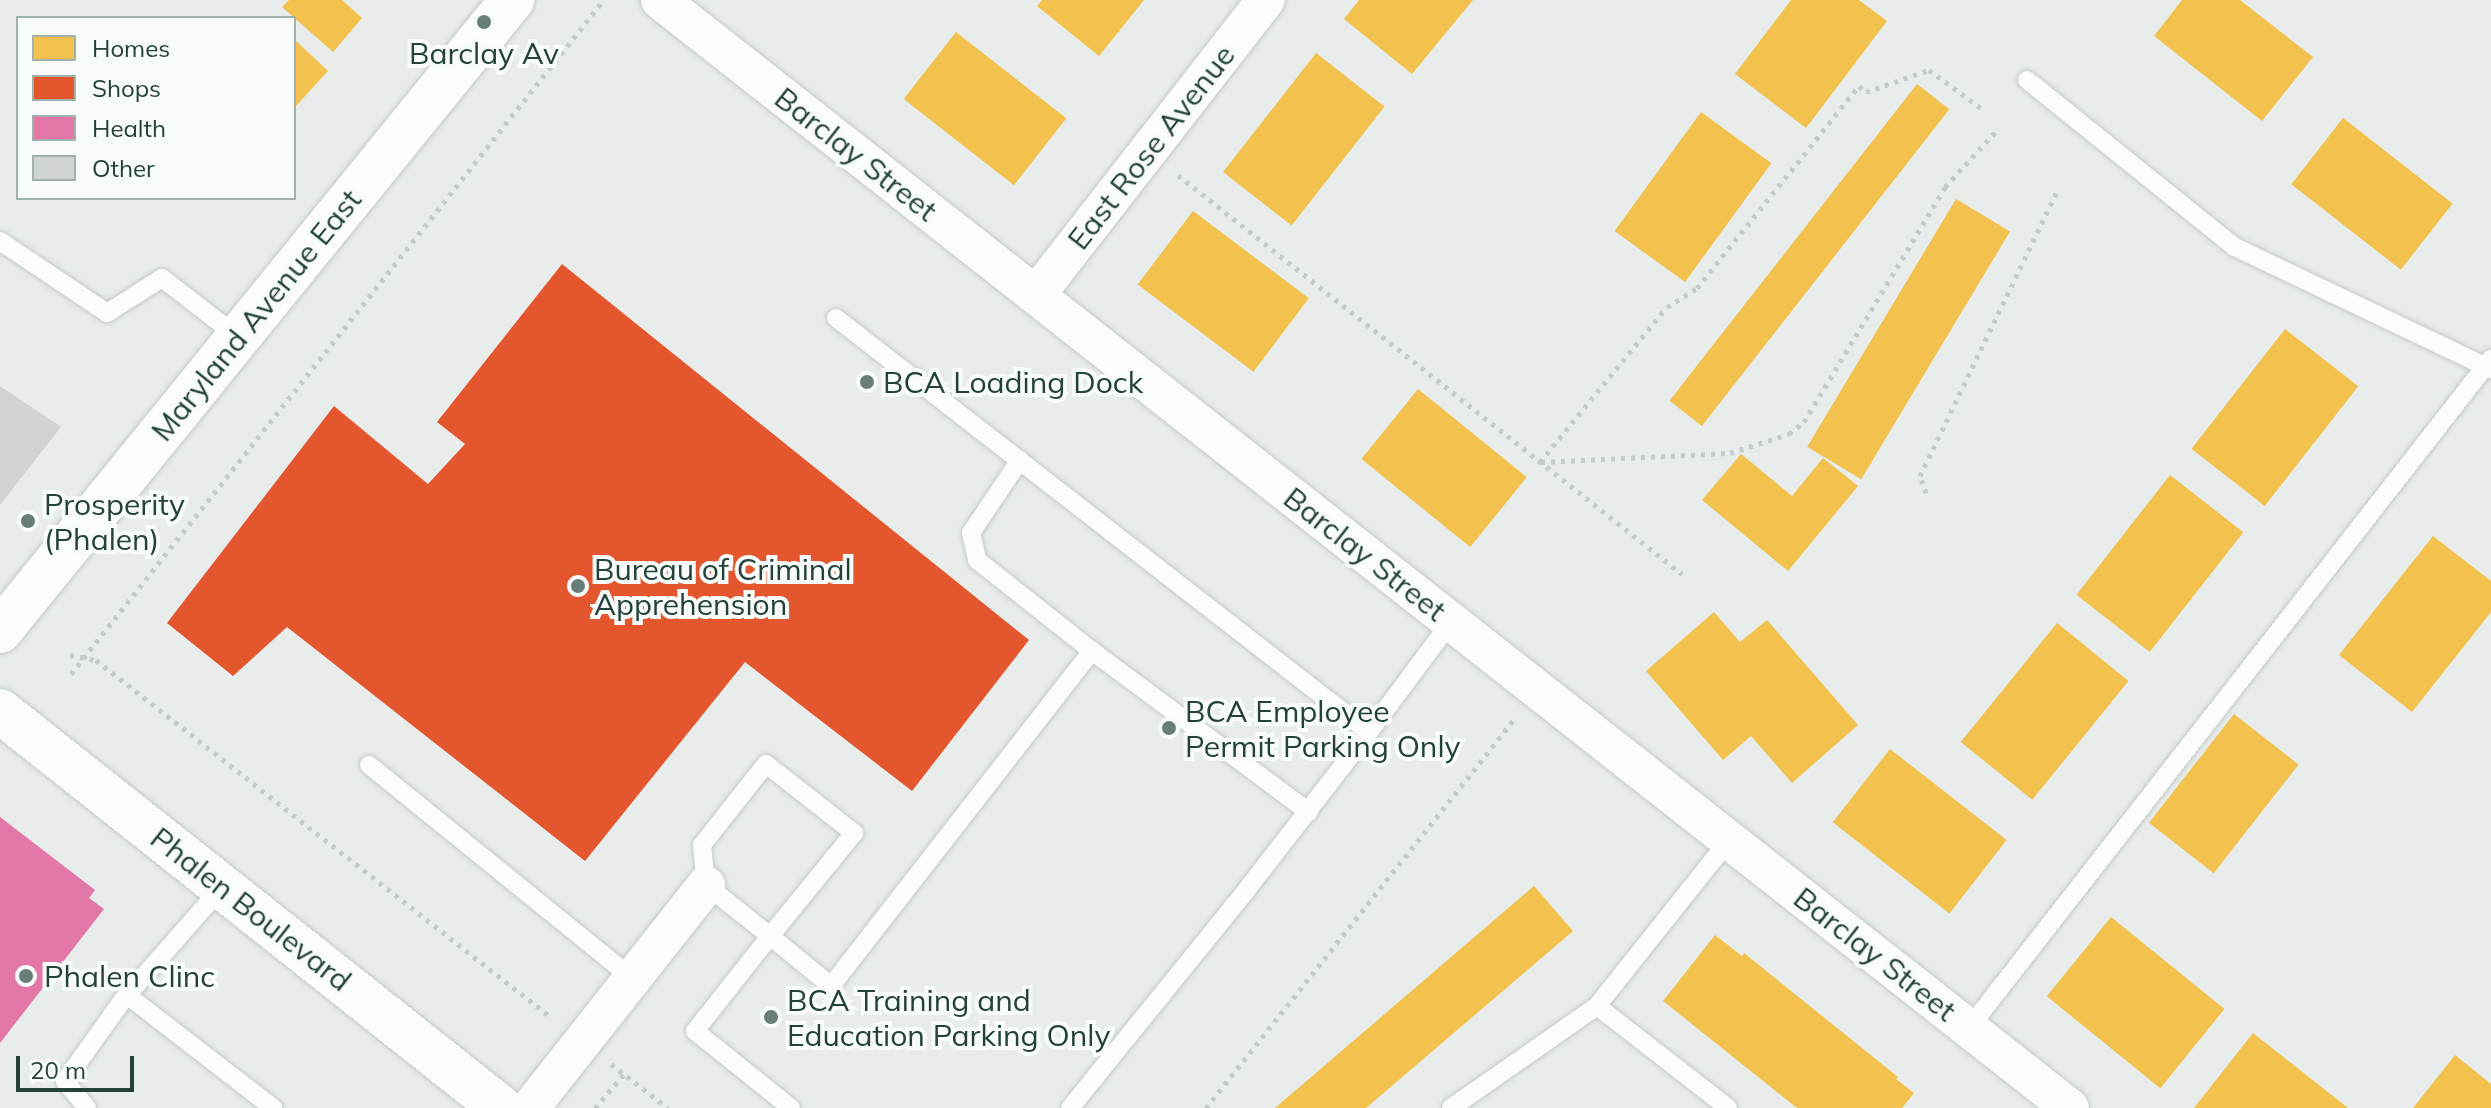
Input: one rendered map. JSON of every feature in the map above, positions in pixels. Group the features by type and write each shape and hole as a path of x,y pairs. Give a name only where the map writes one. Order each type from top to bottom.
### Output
{"main road":[{"name":"Maryland Avenue East","path":"0,631 512,0"},
{"name":"Phalen Boulevard","path":"0,711 501,1108"}],"street":[{"name":"Barclay Street","path":"660,0 2070,1108"},
{"name":"East Rose Avenue","path":"1036,295 1266,0"},
{"path":"530,1108 706,885"}],"lane":[{"path":"1969,1028 2489,370 2335,292 2235,247 2027,80"},
{"path":"0,241 107,313 162,278 238,337"},
{"path":"836,318 1369,732"},
{"path":"1020,460 971,533 977,560 1092,651 1309,812"},
{"path":"1070,1108 1309,812 1451,622"},
{"path":"791,1108 695,1031 770,936 854,833 766,764 702,845 706,885 770,936 831,986 1092,651"},
{"path":"369,765 632,978"},
{"path":"1451,1108 1597,1006 1729,840"},
{"path":"87,1108 65,1081 127,995 222,887"},
{"path":"127,995 273,1108"},
{"path":"1597,1006 1728,1108"}],"path":[{"path":"71,674 602,2"},
{"path":"1540,462 1667,307 1697,288 1859,86 1866,92 1929,70 1982,109"},
{"path":"1540,462 1730,453 1789,434 1804,422 1945,187 1999,128"},
{"path":"1148,151 1682,574"},
{"path":"1926,493 1920,476 2056,193"},
{"path":"70,655 96,660 668,1108"},
{"path":"1206,1108 1537,689"},
{"path":"595,1108 624,1074"}],"building: Homes":[{"path":"289,0 342,0 362,18 333,52 296,19 296,16 282,7"},
{"path":"1042,0 1144,0 1099,56 1037,6"},
{"path":"1359,0 1473,0 1412,74 1344,19"},
{"path":"1791,0 1859,0 1887,21 1806,128 1735,74"},
{"path":"2182,0 2240,0 2313,57 2262,121 2154,36"},
{"path":"956,32 1066,118 1014,185 904,99"},
{"path":"296,41 328,71 296,106"},
{"path":"1316,53 1385,107 1292,226 1223,172"},
{"path":"1917,84 1949,109 1702,426 1670,401"},
{"path":"1701,112 1771,163 1685,282 1615,231"},
{"path":"2343,118 2453,204 2401,270 2291,184"},
{"path":"1956,199 2010,231 1861,479 1807,447"},
{"path":"1193,211 1309,298 1253,372 1138,284"},
{"path":"2285,329 2358,386 2265,506 2191,449"},
{"path":"1418,389 1527,477 1470,547 1361,459"},
{"path":"1741,454 1792,496 1823,458 1858,486 1788,571 1702,500"},
{"path":"2170,475 2243,532 2150,652 2076,595"},
{"path":"2433,536 2491,581 2491,612 2412,712 2339,655"},
{"path":"1714,612 1740,642 1767,620 1858,725 1792,783 1751,736 1723,760 1646,671"},
{"path":"2057,623 2128,681 2032,800 1961,742"},
{"path":"2234,714 2299,764 2214,873 2149,823"},
{"path":"1890,749 2007,840 1949,913 1833,822"},
{"path":"1534,886 1573,931 1366,1108 1275,1108"},
{"path":"2111,917 2224,1009 2160,1088 2047,996"},
{"path":"1715,935 1742,956 1744,953 1898,1077 1896,1079 1914,1093 1902,1108 1797,1108 1663,1001"},
{"path":"2253,1033 2348,1108 2194,1108"},
{"path":"2455,1055 2491,1084 2491,1108 2413,1108"}],"building: Shops":[{"name":"Bureau of Criminal Apprehension","path":"562,264 1029,640 912,791 745,662 585,861 287,627 233,676 167,623 334,406 428,484 465,444 437,422"}],"building: Health":[{"name":"Phalen Clinc","path":"0,817 95,890 89,898 104,909 0,1043"}],"building: Other":[{"path":"0,386 61,427 0,505"}],"place":[{"name":"Barclay Av","path":"484,22"},
{"name":"BCA Loading Dock","path":"867,382"},
{"name":"Prosperity (Phalen)","path":"28,521"},
{"name":"Bureau of Criminal Apprehension","path":"578,586"},
{"name":"BCA Employee Permit Parking Only","path":"1169,728"},
{"name":"Phalen Clinc","path":"26,976"},
{"name":"BCA Training and Education Parking Only","path":"771,1017"}]}
